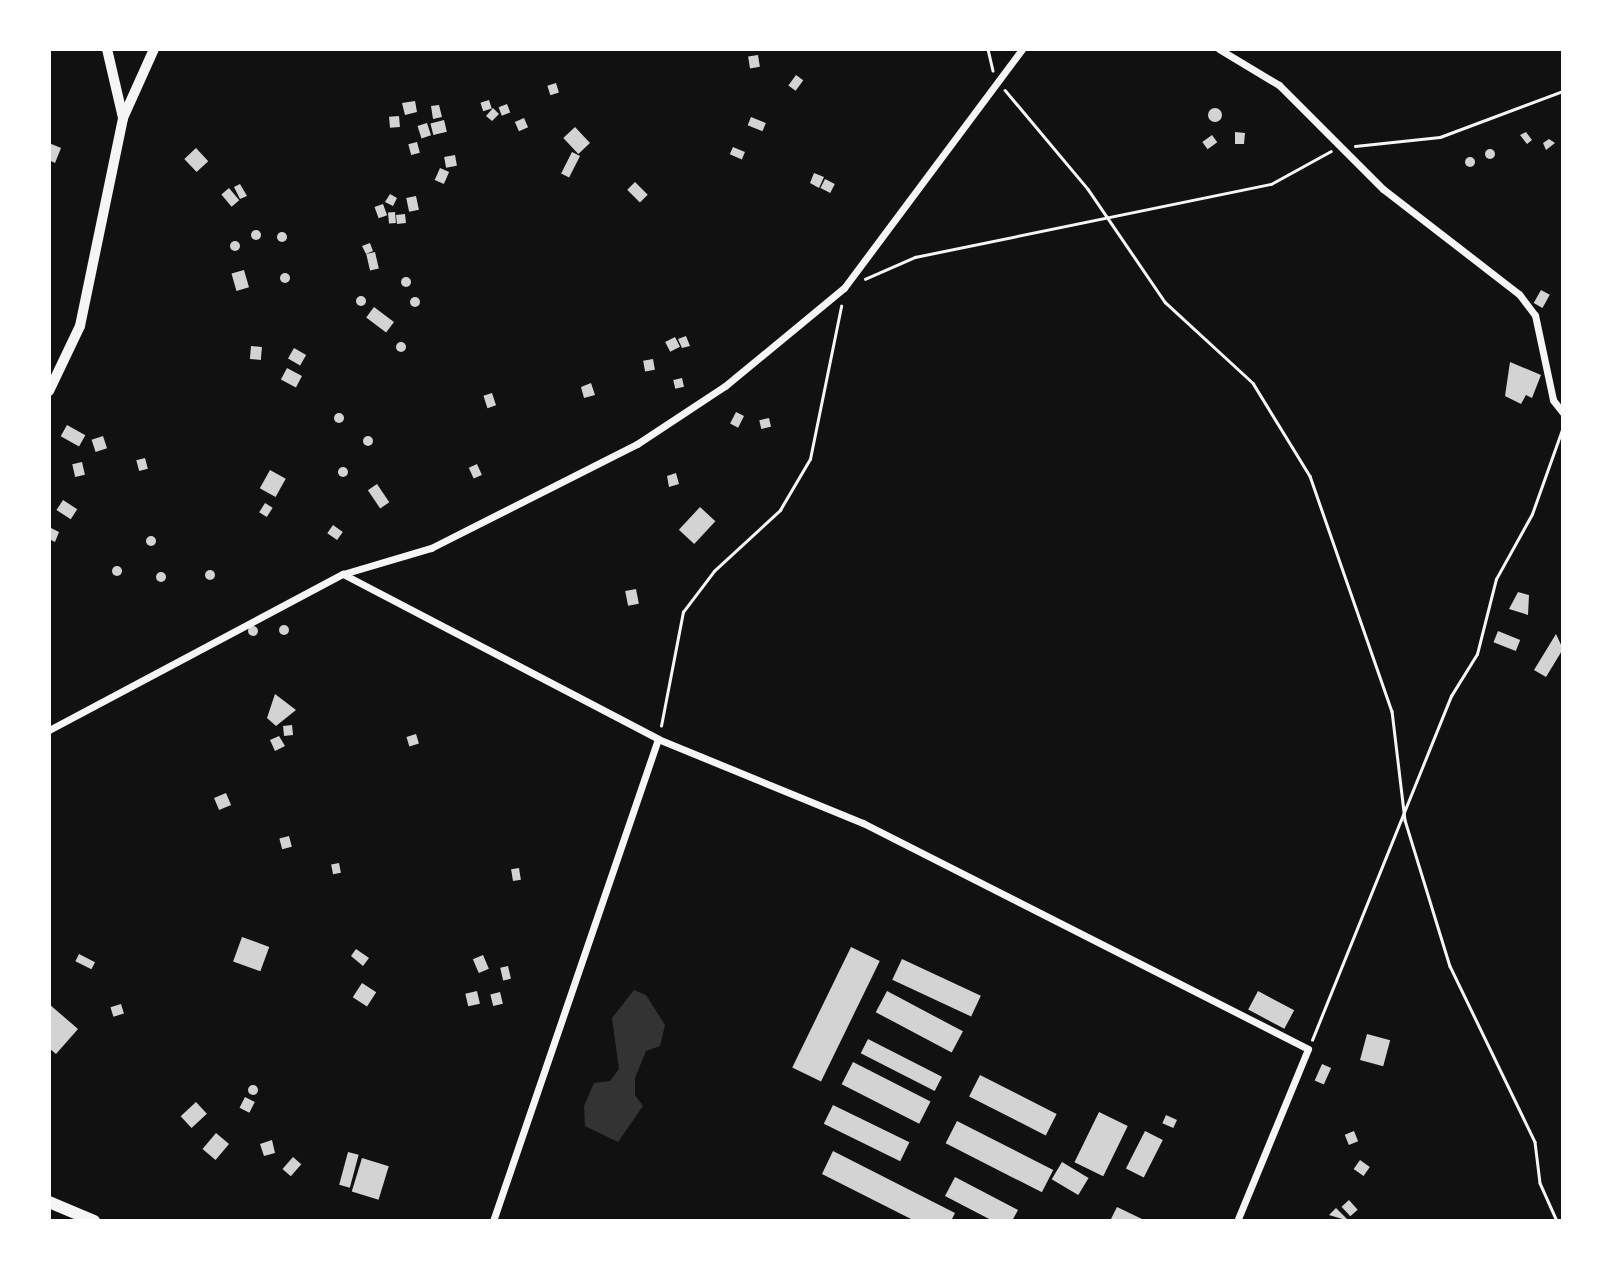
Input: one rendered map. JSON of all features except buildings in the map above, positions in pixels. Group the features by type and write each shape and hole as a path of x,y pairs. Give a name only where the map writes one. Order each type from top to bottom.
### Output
{"highway":[{"path":"49,1202 94,1221"}],"main road":[{"path":"49,391 80,327 123,118 154,49"}],"street":[{"path":"107,49 123,118"},
{"path":"49,730 343,574 431,548 637,444 725,386 844,288 995,77 1021,49"},
{"path":"1219,49 1279,85 1336,148 1519,294 1535,315 1553,400 1563,414"},
{"path":"343,574 658,739 863,823 1308,1049 1237,1221"},
{"path":"492,1221 658,739"}],"path":[{"path":"988,49 995,77 1108,218 1165,302 1253,383 1310,476 1392,711 1405,820 1450,966 1535,1142 1540,1183 1557,1221"},
{"path":"658,739 684,612 714,571 780,510 810,459 844,288 915,257 1271,184 1336,148 1440,137 1563,91"},
{"path":"1308,1049 1405,820 1451,696 1477,654 1496,579 1532,514 1563,426"}],"shaded area":[{"path":"634,990 646,995 665,1025 660,1046 646,1051 635,1078 635,1095 643,1106 618,1142 585,1126 584,1106 594,1083 610,1081 619,1069 612,1018"}]}
